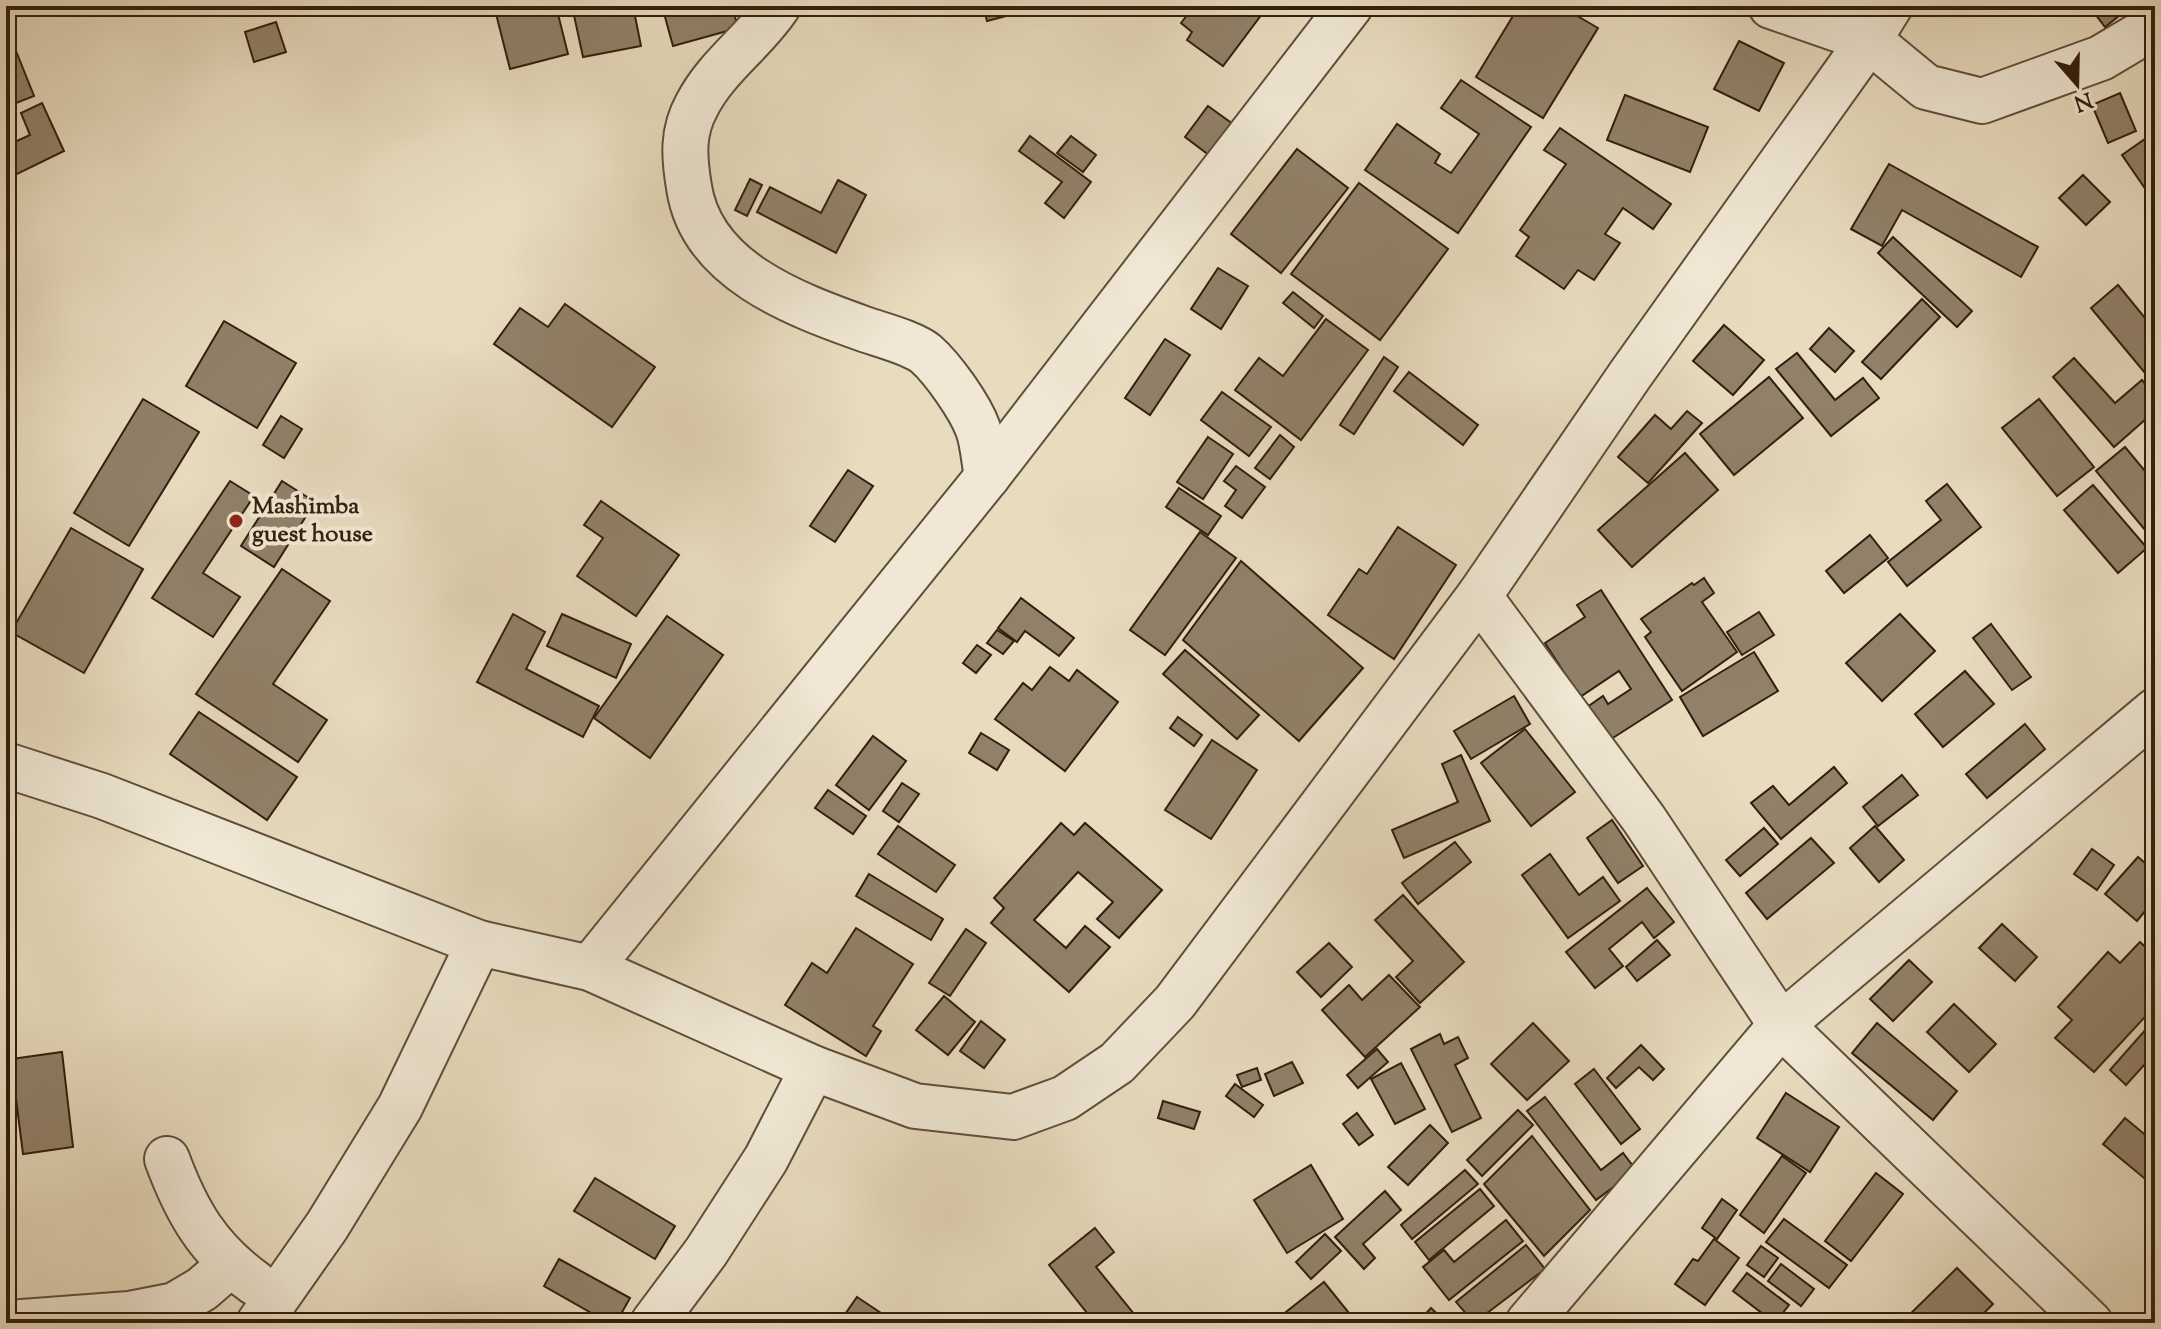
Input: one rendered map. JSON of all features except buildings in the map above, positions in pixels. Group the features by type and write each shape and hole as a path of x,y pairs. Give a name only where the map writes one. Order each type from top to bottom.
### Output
{"street":[{"path":"778,6 733,55 697,104 685,135 684,156 692,207 705,236 766,288 821,314 924,352 947,376 978,428 987,477"},
{"path":"590,968 987,477 1350,6"},
{"path":"1771,6 1880,23 1926,87 1982,101 2101,58 2155,26"},
{"path":"6,765 102,796 479,943 590,968 813,1068 915,1106 1013,1117 1065,1098 1117,1063 1175,1002 1479,596 1630,375 1880,23"},
{"path":"1479,596 1644,819 1781,1025 2090,1323"},
{"path":"1528,1323 1781,1025 2155,711"},
{"path":"167,1159 181,1197 199,1229 268,1311 327,1226 400,1107 479,943"},
{"path":"653,1323 706,1252 766,1159 813,1068"},
{"path":"9,1323 129,1314 175,1305 202,1289 231,1264"}],"place":[{"name":"Mashimba guest house","path":"236,521"}]}
